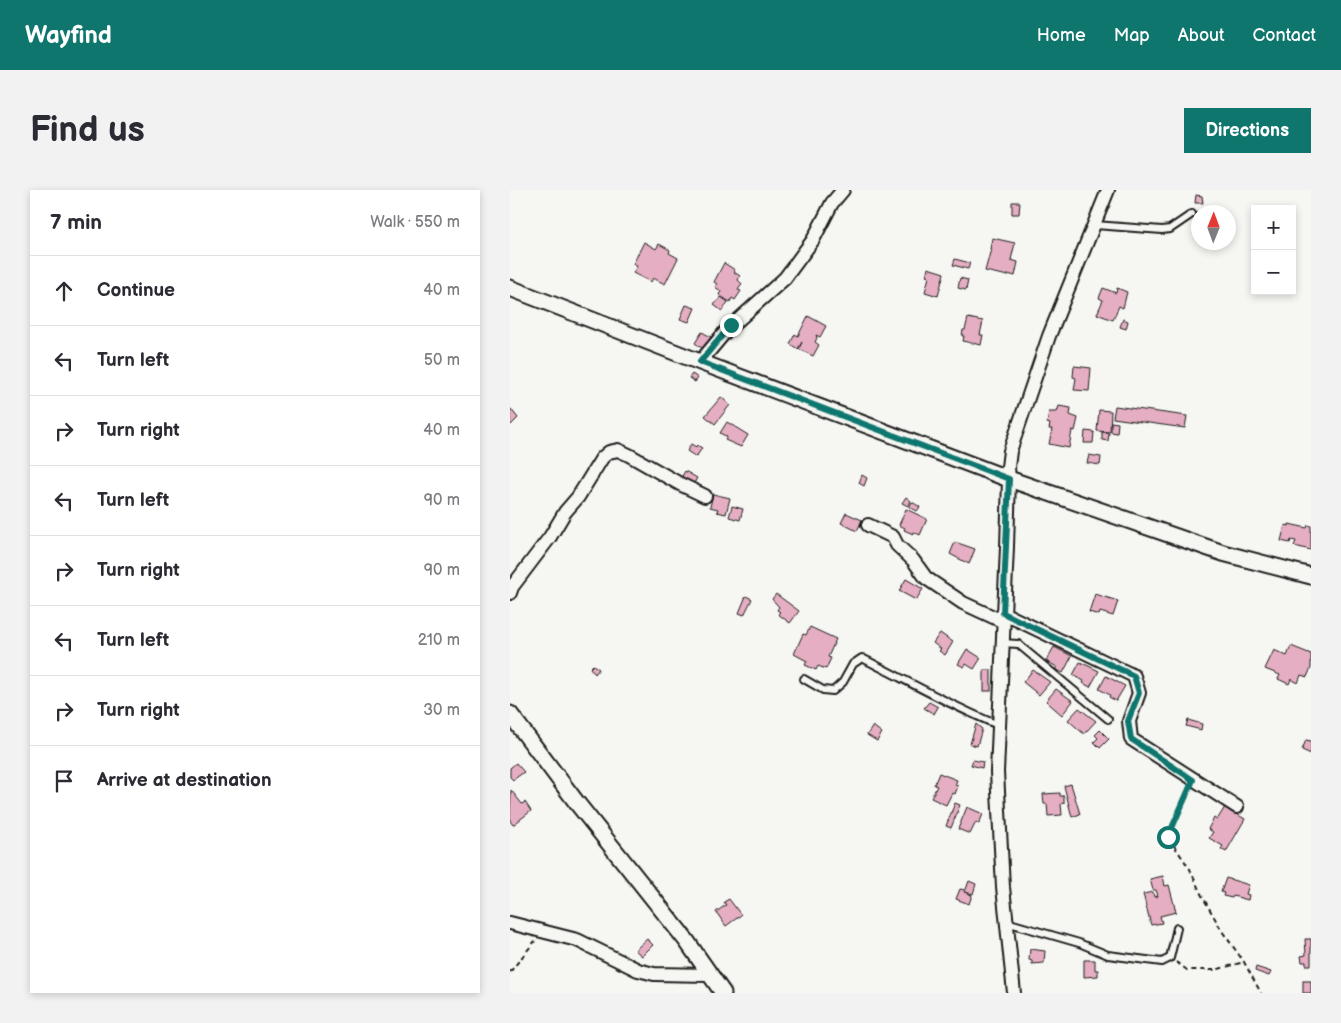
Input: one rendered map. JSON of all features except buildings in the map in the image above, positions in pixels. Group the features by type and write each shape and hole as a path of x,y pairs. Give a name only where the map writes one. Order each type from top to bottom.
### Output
{"street":[{"path":"700,362 726,330 785,278 813,240 832,203 843,190"},
{"path":"1014,993 1006,922 999,809 998,725 1008,467 1010,451 1049,336 1108,190"},
{"path":"510,288 1009,479 1222,553 1311,576"},
{"path":"510,592 512,586 586,485 602,458 609,452 618,450 629,454 680,484 706,496"},
{"path":"868,525 893,537 897,545 913,560 926,578 962,603 1003,617 1134,676 1139,693 1128,721 1131,739 1237,807"},
{"path":"510,714 577,803 686,940 724,993"},
{"path":"510,922 577,940 638,970 654,974 710,975"}],"lane":[{"path":"1095,225 1162,230 1170,229 1191,215"},
{"path":"1002,643 1018,644 1108,718"},
{"path":"804,679 823,690 833,690 843,682 853,664 862,658 910,682 929,694 998,725"},
{"path":"1006,922 1078,943 1108,954 1162,962 1170,958 1177,928"}],"path":[{"path":"1193,780 1168,837 1190,869 1200,892 1222,931 1244,962 1260,993"},
{"path":"510,972 543,931"},
{"path":"1170,958 1187,970 1216,970 1244,962"}],"route":[{"path":"731,325 700,362 1009,479 1003,613 1134,676 1139,693 1128,721 1131,739 1193,780 1168,837"}]}
